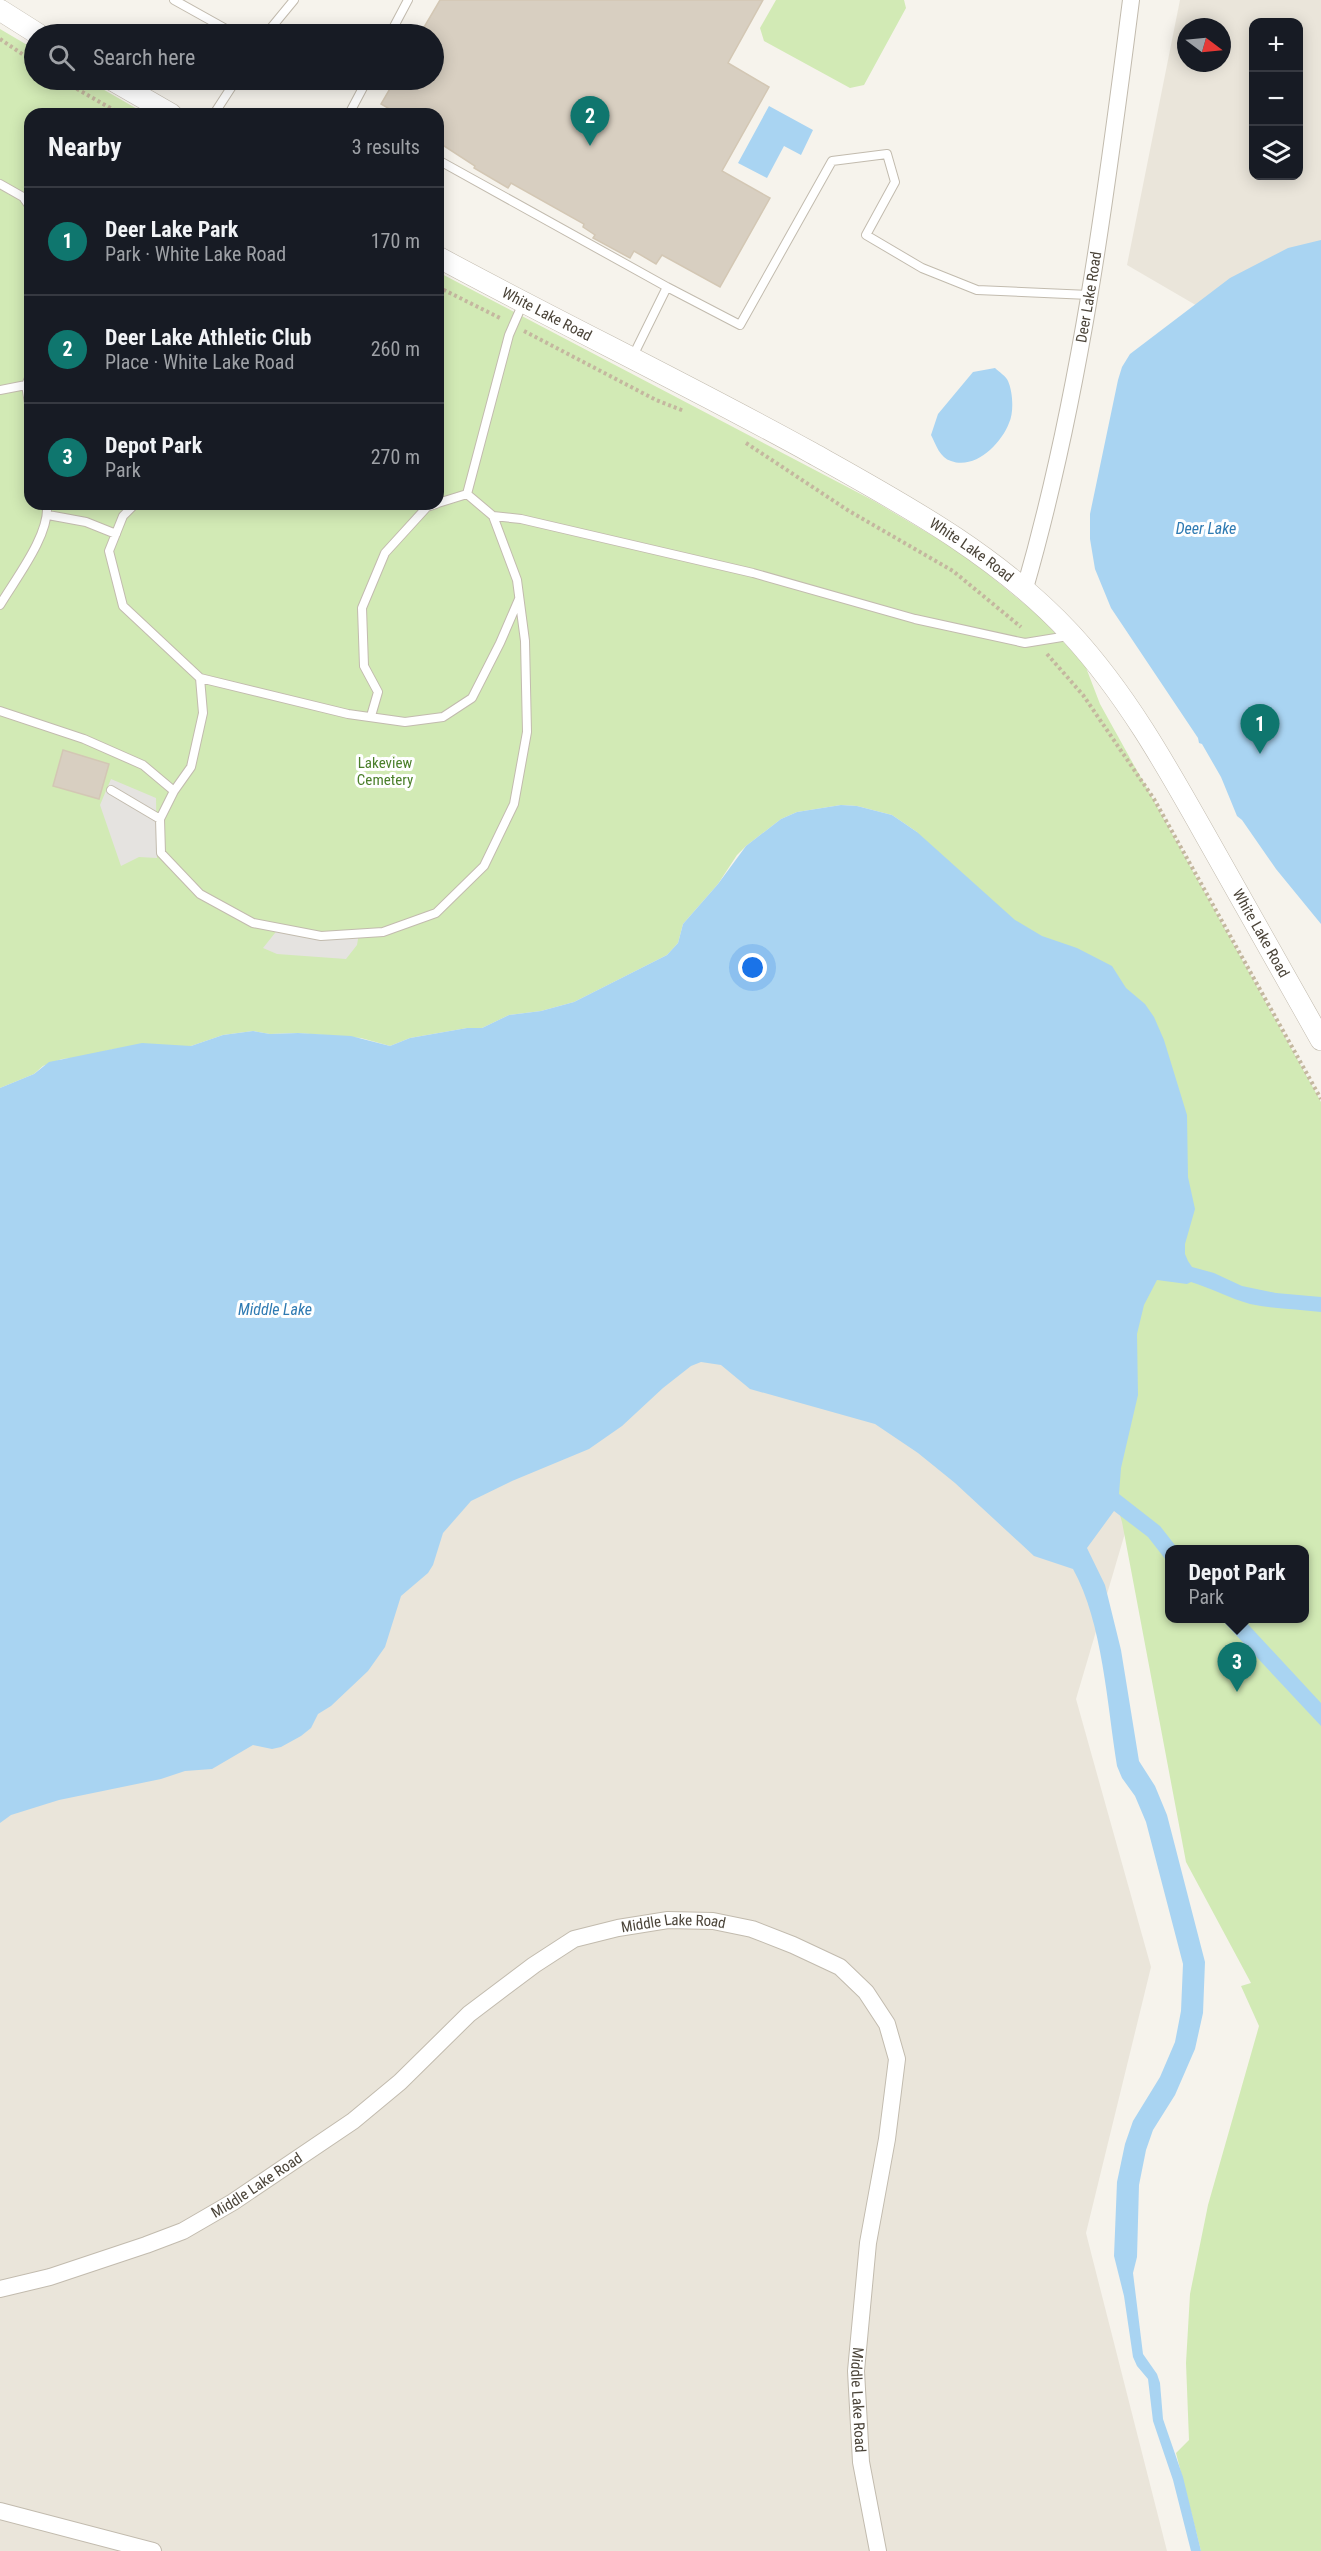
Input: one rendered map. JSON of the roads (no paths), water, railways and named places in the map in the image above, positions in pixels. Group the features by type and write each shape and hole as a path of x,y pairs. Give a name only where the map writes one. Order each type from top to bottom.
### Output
{"street":[{"name":"Deer Lake Road","path":"1025,588 1047,510 1089,295 1131,0"},
{"path":"0,10 24,25"},
{"path":"129,90 161,108"},
{"name":"White Lake Road","path":"444,260 747,418 916,511 984,556 1025,588 1072,635 1109,679 1158,751 1321,1040"},
{"name":"Middle Lake Road","path":"0,2289 50,2277 147,2246 183,2231 233,2202 353,2121 400,2082 469,2014 534,1965 574,1939 618,1928 668,1920 713,1921 752,1929 840,1967 866,1992 887,2024 897,2059 887,2139 868,2243 856,2371 861,2462 878,2551"},
{"path":"0,2511 153,2551"}],"lane":[{"path":"174,0 217,24"},
{"path":"274,24 294,0"},
{"path":"395,24 408,0"},
{"path":"218,108 230,90"},
{"path":"353,108 362,90"},
{"path":"444,163 740,325 832,161 886,154 895,182 866,235 922,268 977,290 1089,295"},
{"path":"0,184 24,197"},
{"path":"631,359 667,287"},
{"path":"467,494 509,335 523,303"},
{"path":"0,390 24,381"},
{"path":"444,502 467,494"},
{"path":"200,678 203,713 191,766 174,790 160,819 161,853 200,894 254,923 321,936 383,932 436,913 484,866 514,804 527,732 525,641 517,580 493,516 467,494"},
{"path":"444,497 451,499"},
{"path":"0,605 27,561 48,515 48,510"},
{"path":"129,510 123,516 109,551 123,606 200,678 348,714 405,722 443,717 472,698 500,643 519,598"},
{"path":"371,716 378,692 364,666 362,608 385,553 424,510"},
{"path":"48,515 86,522 116,534"},
{"path":"493,516 521,519 753,573 915,619 1025,643 1072,635"},
{"path":"0,711 84,739 143,765 174,790"},
{"path":"111,790 160,819"}],"water":[{"path":"769,106 813,130 801,155 784,146 767,178 738,163"},
{"name":"Deer Lake","path":"1321,240 1321,924 1237,816 1221,777 1202,744 1199,743 1198,738 1111,608 1095,569 1090,539 1090,514 1118,380 1122,367 1130,354 1230,278 1288,248"},
{"path":"995,368 1007,379 1011,391 1012,414 1005,431 993,447 978,458 960,463 947,459 939,451 931,435 938,414 973,372"},
{"name":"Middle Lake","path":"841,805 857,806 892,815 917,832 1015,920 1042,936 1077,948 1112,966 1126,988 1145,1004 1154,1017 1164,1040 1187,1115 1188,1177 1195,1209 1185,1244 1188,1261 1192,1267 1214,1273 1242,1286 1276,1293 1321,1297 1321,1312 1276,1308 1250,1304 1191,1282 1187,1284 1157,1280 1144,1305 1137,1334 1138,1395 1121,1468 1119,1494 1160,1526 1175,1545 1165,1545 1165,1559 1148,1537 1114,1511 1087,1548 1105,1585 1121,1650 1139,1761 1155,1786 1167,1815 1205,1962 1203,2013 1195,2049 1175,2095 1153,2130 1146,2150 1139,2185 1137,2257 1133,2273 1143,2354 1157,2374 1160,2383 1163,2419 1183,2477 1201,2551 1191,2551 1173,2480 1153,2421 1148,2379 1133,2357 1124,2296 1114,2256 1117,2182 1125,2144 1133,2121 1160,2077 1175,2042 1181,2011 1183,1964 1146,1822 1135,1796 1122,1778 1117,1766 1102,1665 1091,1614 1073,1569 1034,1556 955,1483 918,1453 875,1424 750,1389 721,1365 701,1362 691,1366 622,1426 589,1449 471,1501 443,1533 433,1565 428,1573 401,1596 385,1647 368,1671 331,1706 318,1714 311,1728 301,1736 281,1747 272,1749 253,1745 212,1769 185,1771 161,1779 59,1800 11,1815 0,1823 0,1088 34,1074 49,1062 142,1043 191,1046 223,1035 253,1031 270,1034 351,1036 390,1046 410,1038 467,1028 482,1028 509,1015 541,1011 574,1002 667,955 678,943 683,924 718,884 746,846 781,819 797,812"},
{"path":"1225,1623 1247,1623 1321,1703 1321,1726"}],"place":[{"name":"Deer Lake Athletic Club","path":"590,146"},
{"name":"Deer Lake Park","path":"1260,754"},
{"name":"Depot Park","path":"1237,1692"}],"park label":[{"name":"Lakeview Cemetery","path":"385,772"}]}
